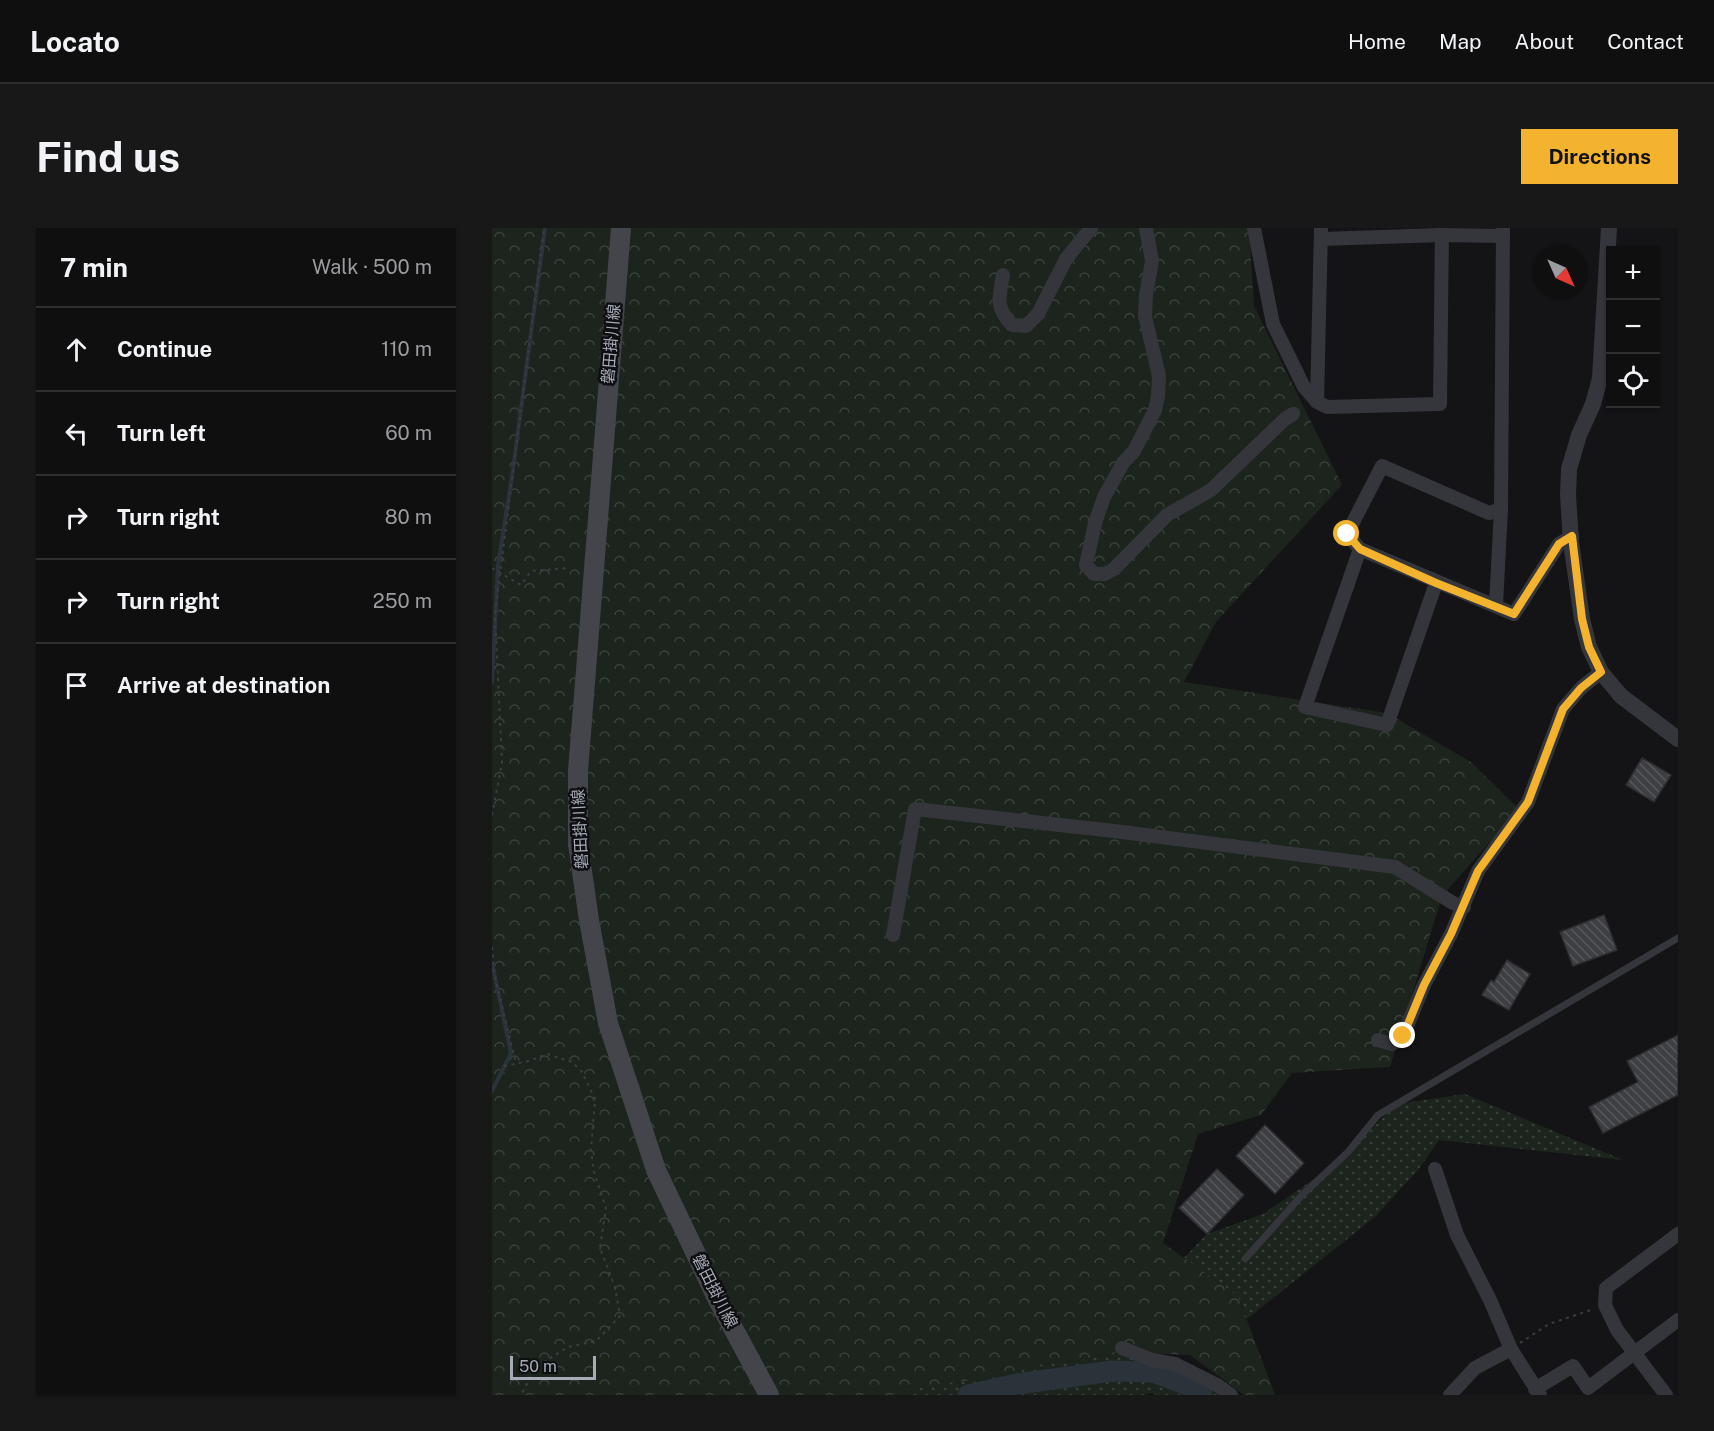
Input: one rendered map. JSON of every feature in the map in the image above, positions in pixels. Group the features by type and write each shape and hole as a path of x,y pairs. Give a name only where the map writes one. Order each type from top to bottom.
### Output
{"main road":[{"name":"磐田掛川線","path":"621,228 578,771 578,844 608,1023 656,1170 717,1298 769,1395"}],"street":[{"path":"1003,275 999,295 1001,313 1012,326 1026,326 1038,314 1066,259 1091,228"},
{"path":"1146,228 1152,261 1145,316 1159,376 1158,396 1155,410 1134,451 1124,463 1104,497 1095,523 1086,565 1094,574 1105,574 1114,569 1167,515 1211,490 1293,414"},
{"path":"1254,228 1273,324 1304,387 1317,402 1326,407 1440,404 1442,232"},
{"path":"1609,228 1600,378 1569,469 1568,495 1582,619 1589,647 1601,672 1621,696 1678,739"},
{"path":"1317,402 1321,234 1503,232 1501,509 1496,605"},
{"path":"1501,509 1489,513 1382,466 1347,534 1360,549 1514,614 1559,544 1572,536"},
{"path":"1360,549 1305,706 1387,725 1436,583"},
{"path":"1378,1040 1392,1044 1403,1036 1424,985 1464,907 1478,871 1528,802 1563,709 1581,688 1601,672"},
{"path":"892,935 915,809 1125,832 1395,867 1453,903 1464,907"},
{"path":"1435,1169 1457,1235 1511,1349 1538,1392 1573,1366 1588,1388 1678,1320"},
{"path":"1666,1395 1617,1330 1605,1305 1606,1288 1678,1233"},
{"path":"1122,1348 1152,1360 1174,1364 1217,1385 1231,1395"},
{"path":"1450,1395 1475,1368 1511,1349"}],"lane":[{"path":"1245,1259 1302,1195 1348,1152 1378,1115 1678,938"}],"path":[{"path":"492,815 502,763 495,614 544,228"},
{"path":"492,568 521,585 531,571 569,568"},
{"path":"492,947 494,973 516,1064"},
{"path":"504,1066 547,1054 572,1062 582,1072 595,1099 591,1150 594,1172 606,1208 600,1248 615,1287 620,1316 596,1341 568,1347 536,1367 520,1395"},
{"path":"1511,1349 1549,1324 1605,1305"}],"green space":[{"path":"492,228 1249,228 1254,306 1342,485 1216,622 1184,682 1387,713 1471,762 1519,809 1442,896 1390,1067 1292,1073 1261,1115 1198,1134 1163,1243 1238,1296 1275,1395 1244,1395 1190,1355 1118,1352 1076,1361 1034,1365 1005,1376 923,1386 904,1395 492,1395"},
{"path":"1465,1094 1623,1160 1439,1140 1418,1170 1376,1216 1247,1319 1238,1296 1184,1258 1207,1234 1263,1214 1337,1163 1397,1104"},
{"path":"1118,1352 1235,1395 1156,1395 1151,1393 1143,1395 904,1395 923,1386"}],"building":[{"path":"1642,758 1671,775 1654,802 1626,785"},
{"path":"1604,915 1617,950 1573,966 1560,932"},
{"path":"1507,960 1530,974 1509,1010 1482,995 1491,980 1494,982"},
{"path":"1678,1035 1678,1095 1603,1133 1589,1107 1638,1082 1627,1061"},
{"path":"1265,1125 1304,1163 1275,1194 1236,1156"},
{"path":"1217,1169 1244,1195 1207,1234 1179,1208"}],"waterway":[{"path":"492,682 498,565 545,228"},
{"path":"492,963 511,1053 492,1091"},
{"path":"968,1395 1017,1384 1112,1371 1153,1372 1193,1387 1202,1395"}],"route":[{"path":"1347,534 1360,549 1514,614 1559,544 1572,536 1582,619 1589,647 1601,672 1581,688 1563,709 1528,802 1478,871 1464,907 1424,985 1403,1036"}]}
